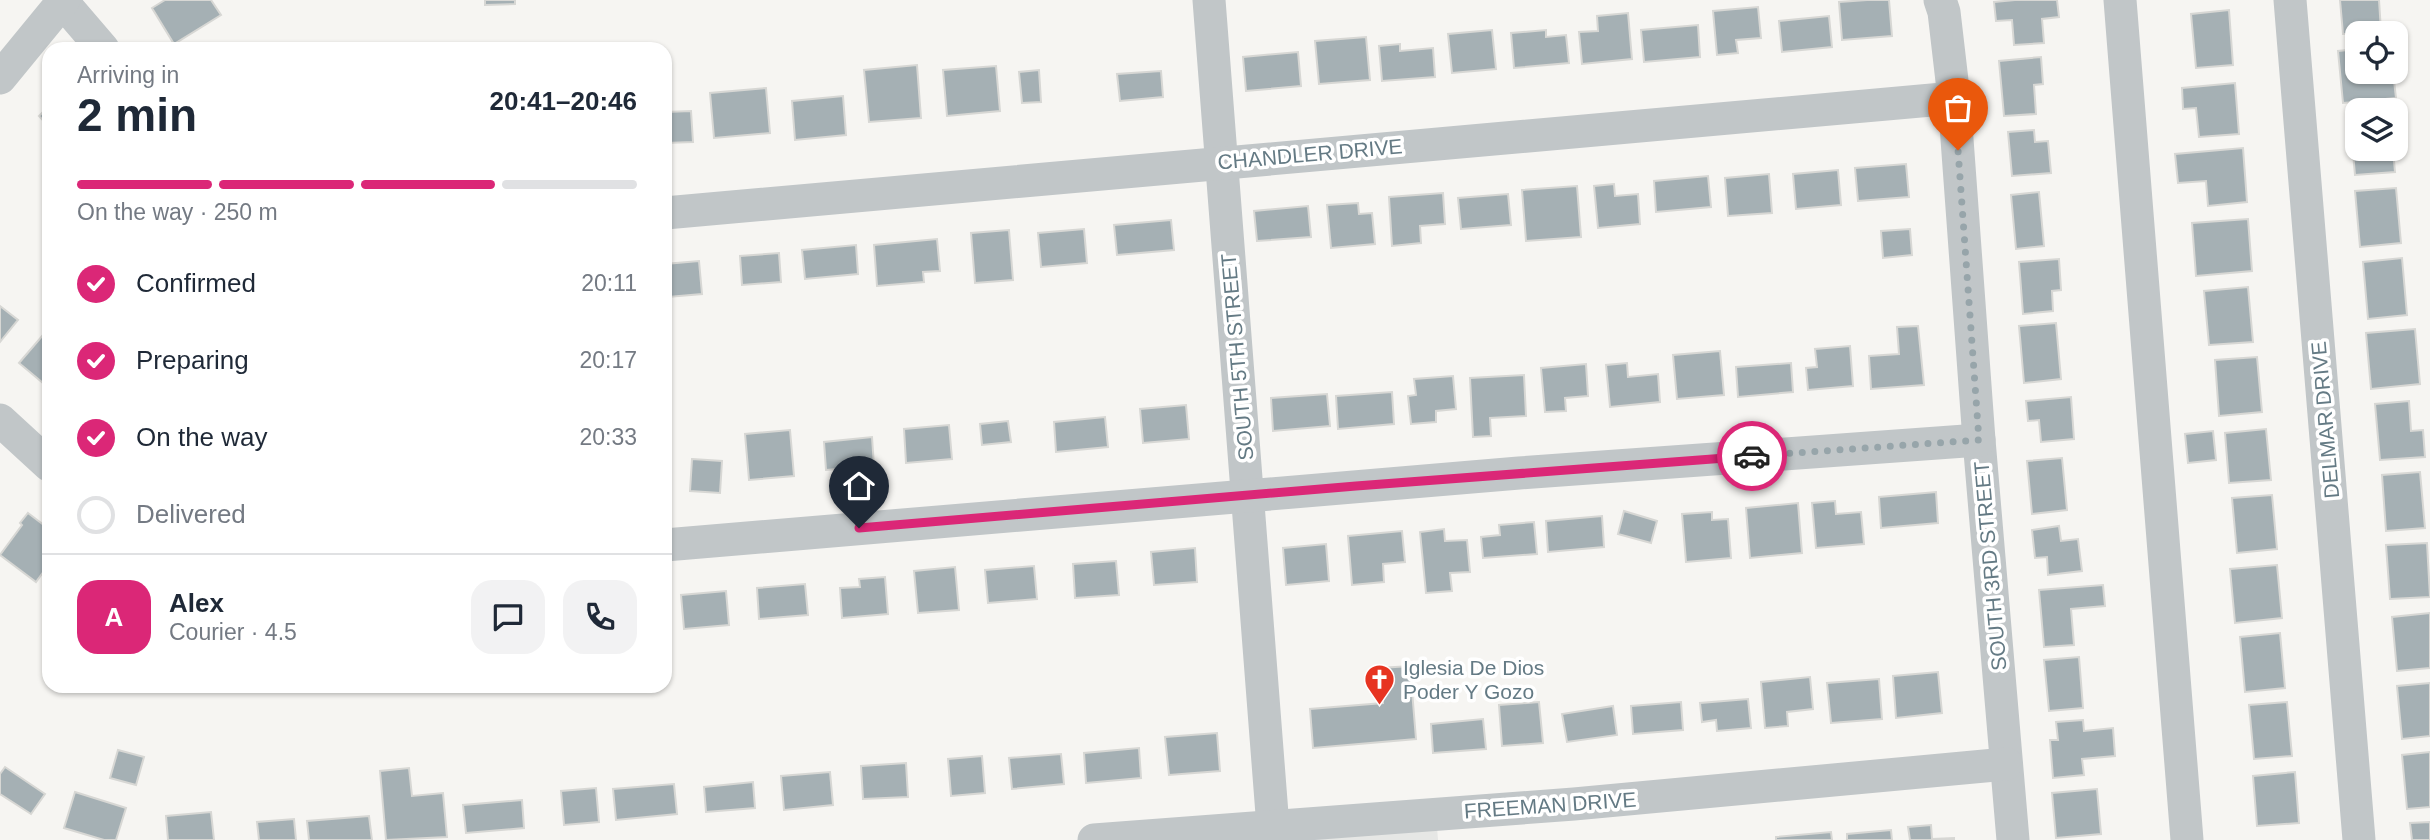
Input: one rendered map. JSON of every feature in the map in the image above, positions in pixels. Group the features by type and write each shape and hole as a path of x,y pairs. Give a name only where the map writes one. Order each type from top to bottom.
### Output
{"street":[{"name":"SOUTH 5TH STREET","path":"1209,0 1273,832"},
{"name":"SOUTH 3RD STREET","path":"1940,0 1944,12 1954,98 1979,440 2013,840"},
{"path":"2120,0 2187,840"},
{"name":"DELMAR DRIVE","path":"2290,0 2359,840"},
{"path":"0,78 62,1 97,42"},
{"name":"CHANDLER DRIVE","path":"672,212 1954,98"},
{"path":"0,420 42,459"},
{"path":"672,544 1248,495 1979,440"},
{"name":"FREEMAN DRIVE","path":"1094,840 1273,832 2006,764"}],"shaded area":[{"path":"1437,827 1438,840 1287,840"}],"building":[{"path":"165,0 211,0 221,15 177,42 173,42 152,8"},
{"path":"485,0 515,0 515,4 485,5"},
{"path":"1889,0 1892,36 1842,40 1839,2"},
{"path":"2057,0 2059,17 2042,19 2044,43 2014,45 2012,20 1996,21 1994,2"},
{"path":"2340,0 2379,0 2380,21 2345,21 2343,34"},
{"path":"1758,7 1761,38 1736,40 1738,53 1717,55 1713,11"},
{"path":"2229,10 2233,65 2196,68 2191,14"},
{"path":"1628,13 1632,59 1582,64 1579,32 1598,31 1597,16"},
{"path":"1829,16 1832,47 1782,52 1779,21"},
{"path":"1698,25 1700,57 1644,62 1641,30"},
{"path":"1492,30 1496,69 1452,73 1448,34"},
{"path":"1546,30 1546,37 1566,35 1569,63 1514,68 1511,33"},
{"path":"1366,37 1370,80 1319,84 1315,41"},
{"path":"1400,44 1400,51 1433,48 1435,77 1382,81 1379,46"},
{"path":"2345,50 2345,84 2394,84 2396,98 2345,98 2343,103 2338,51"},
{"path":"1298,52 1301,86 1246,91 1243,57"},
{"path":"2041,57 2043,84 2034,85 2036,114 2004,116 1999,61"},
{"path":"917,65 921,118 869,122 864,70"},
{"path":"996,66 1000,111 947,116 943,70"},
{"path":"1039,70 1041,102 1022,103 1019,72"},
{"path":"1161,71 1163,97 1120,101 1117,74"},
{"path":"2235,83 2239,134 2199,137 2196,108 2183,109 2182,88"},
{"path":"766,88 770,133 714,138 710,93"},
{"path":"843,96 846,135 795,140 792,101"},
{"path":"691,111 693,142 672,143 672,112"},
{"path":"2034,130 2035,142 2048,141 2051,173 2012,176 2008,132"},
{"path":"2243,148 2247,202 2208,206 2206,181 2178,183 2175,154"},
{"path":"2354,161 2394,161 2395,172 2355,175"},
{"path":"1906,164 1909,197 1858,201 1855,168"},
{"path":"1838,170 1841,205 1796,209 1793,174"},
{"path":"1769,174 1772,213 1728,216 1725,178"},
{"path":"1708,176 1711,207 1656,212 1654,181"},
{"path":"1614,184 1615,196 1638,194 1640,224 1598,228 1594,186"},
{"path":"1577,186 1581,237 1526,241 1522,190"},
{"path":"2396,188 2401,243 2360,247 2355,191"},
{"path":"2039,192 2044,246 2016,249 2011,195"},
{"path":"1443,193 1445,224 1420,226 1421,243 1392,246 1389,197"},
{"path":"1508,194 1511,225 1461,229 1458,198"},
{"path":"1358,203 1359,214 1372,213 1375,244 1331,248 1327,205"},
{"path":"1308,206 1311,237 1257,241 1254,211"},
{"path":"2248,219 2252,271 2196,276 2192,223"},
{"path":"1171,220 1174,250 1117,255 1114,225"},
{"path":"1084,229 1087,263 1041,267 1038,233"},
{"path":"1910,229 1912,255 1883,258 1881,231"},
{"path":"1009,230 1013,280 975,283 971,233"},
{"path":"937,239 940,271 923,272 924,282 877,286 874,245"},
{"path":"856,245 858,274 805,279 802,250"},
{"path":"779,253 781,282 742,285 740,256"},
{"path":"2402,258 2407,315 2368,319 2363,262"},
{"path":"2059,259 2061,290 2052,291 2053,311 2023,314 2019,262"},
{"path":"699,261 702,294 672,297 672,263"},
{"path":"2248,287 2253,342 2209,345 2204,291"},
{"path":"0,306 18,320 0,342"},
{"path":"2056,323 2061,379 2024,383 2019,326"},
{"path":"1918,326 1924,385 1871,389 1869,356 1899,354 1897,327"},
{"path":"2415,329 2420,384 2371,389 2366,333"},
{"path":"42,336 42,382 19,363"},
{"path":"1850,346 1853,386 1808,390 1806,368 1817,367 1815,349"},
{"path":"1720,351 1724,395 1677,399 1673,355"},
{"path":"2257,357 2262,412 2219,416 2215,360"},
{"path":"1627,363 1628,377 1658,374 1660,402 1610,407 1606,365"},
{"path":"1791,363 1793,392 1738,397 1736,367"},
{"path":"1586,364 1588,396 1565,398 1566,411 1545,412 1541,368"},
{"path":"1524,375 1526,416 1490,418 1491,436 1473,437 1470,378"},
{"path":"1453,376 1456,409 1436,411 1436,422 1411,424 1408,396 1416,395 1414,379"},
{"path":"1392,392 1394,424 1338,429 1336,396"},
{"path":"1327,394 1330,426 1273,431 1271,398"},
{"path":"2071,397 2074,439 2041,442 2039,420 2028,421 2026,401"},
{"path":"2409,401 2411,431 2423,430 2425,457 2380,460 2375,404"},
{"path":"1186,405 1189,439 1143,443 1140,409"},
{"path":"1105,417 1108,447 1056,452 1054,422"},
{"path":"1008,421 1011,442 982,445 980,424"},
{"path":"949,425 952,459 906,463 904,429"},
{"path":"2266,429 2271,480 2229,483 2225,433"},
{"path":"790,430 794,476 749,480 745,434"},
{"path":"2213,431 2216,460 2188,463 2185,434"},
{"path":"872,437 874,466 826,470 824,442"},
{"path":"2062,458 2067,510 2032,514 2027,461"},
{"path":"692,459 722,461 720,493 690,491"},
{"path":"2420,472 2425,528 2386,531 2382,475"},
{"path":"1936,492 1938,523 1881,528 1879,497"},
{"path":"2272,495 2277,549 2237,553 2232,498"},
{"path":"1835,501 1836,514 1861,512 1864,544 1816,548 1812,503"},
{"path":"1798,503 1802,553 1750,558 1746,508"},
{"path":"1624,511 1657,521 1651,543 1618,534"},
{"path":"1712,512 1712,520 1728,519 1731,558 1686,562 1682,514"},
{"path":"28,513 42,524 42,574 36,582 0,555 22,525 20,523"},
{"path":"1602,516 1604,547 1548,552 1546,521"},
{"path":"1534,522 1537,554 1483,558 1481,537 1500,535 1499,525"},
{"path":"2059,526 2061,541 2078,539 2082,571 2048,575 2047,557 2035,558 2032,530"},
{"path":"1444,529 1445,541 1467,540 1470,572 1450,573 1452,591 1426,593 1420,532"},
{"path":"1402,531 1405,562 1383,564 1384,582 1352,585 1348,536"},
{"path":"2427,543 2430,597 2390,599 2386,545"},
{"path":"1326,544 1329,581 1286,585 1283,548"},
{"path":"1195,548 1197,582 1154,585 1151,552"},
{"path":"1116,561 1119,595 1075,598 1073,564"},
{"path":"2277,565 2282,618 2235,623 2230,569"},
{"path":"1034,566 1037,599 988,603 985,570"},
{"path":"955,567 959,610 918,613 914,571"},
{"path":"885,577 888,614 842,618 840,588 860,587 859,579"},
{"path":"805,584 808,615 759,619 757,588"},
{"path":"2103,585 2105,606 2071,609 2074,645 2044,647 2039,590"},
{"path":"726,591 729,625 684,629 681,595"},
{"path":"2430,613 2430,668 2397,671 2392,617"},
{"path":"2280,633 2285,688 2245,692 2240,637"},
{"path":"2079,657 2083,708 2049,711 2044,660"},
{"name":"Iglesia De Dios Poder Y Gozo","path":"1410,666 1416,739 1313,748 1310,709 1383,703 1380,668"},
{"path":"1938,672 1942,713 1896,718 1893,676"},
{"path":"1810,677 1813,709 1787,712 1788,726 1765,728 1761,682"},
{"path":"1879,679 1882,719 1831,723 1827,683"},
{"path":"2430,683 2430,736 2402,739 2397,686"},
{"path":"1748,699 1751,728 1717,731 1716,720 1702,722 1700,703"},
{"path":"1539,702 1543,743 1502,746 1499,705"},
{"path":"1681,702 1683,730 1633,734 1631,706"},
{"path":"2287,702 2292,756 2254,759 2249,705"},
{"path":"1613,706 1617,735 1567,742 1562,714"},
{"path":"1483,719 1486,749 1433,753 1431,724"},
{"path":"2083,720 2084,731 2113,728 2115,756 2082,759 2084,775 2053,778 2050,740 2058,740 2056,722"},
{"path":"1217,733 1220,771 1169,775 1165,737"},
{"path":"1139,748 1141,778 1086,783 1084,753"},
{"path":"118,750 144,757 136,785 110,778"},
{"path":"2430,752 2430,807 2407,809 2402,755"},
{"path":"1061,754 1064,784 1012,789 1009,758"},
{"path":"982,756 985,793 951,796 948,759"},
{"path":"906,763 908,797 863,799 861,766"},
{"path":"5,767 45,794 31,814 0,794 0,774"},
{"path":"409,768 412,796 443,793 447,837 386,840 380,771"},
{"path":"830,772 833,805 784,810 781,776"},
{"path":"2295,772 2299,823 2257,826 2253,776"},
{"path":"753,782 755,808 706,812 704,787"},
{"path":"674,784 677,814 616,820 613,789"},
{"path":"596,788 599,822 564,825 561,791"},
{"path":"2097,789 2101,834 2056,838 2052,793"},
{"path":"75,792 126,808 116,840 104,840 64,828"},
{"path":"522,800 524,828 466,833 463,805"},
{"path":"211,812 214,840 168,840 166,816"},
{"path":"369,816 372,840 309,840 307,821"},
{"path":"294,819 296,840 259,840 257,822"},
{"path":"2430,822 2430,840 2412,840 2410,823"},
{"path":"1931,825 1932,839 1954,840 1910,840 1908,827"},
{"path":"1891,830 1892,840 1847,840 1847,834"},
{"path":"1831,832 1832,840 1776,840 1776,837"}],"way so far":[{"path":"1752,456 1979,440 1958,150"}],"place":[{"name":"Iglesia De Dios Poder Y Gozo","path":"1380,706"}],"route":[{"path":"859,528 1752,456"}]}
